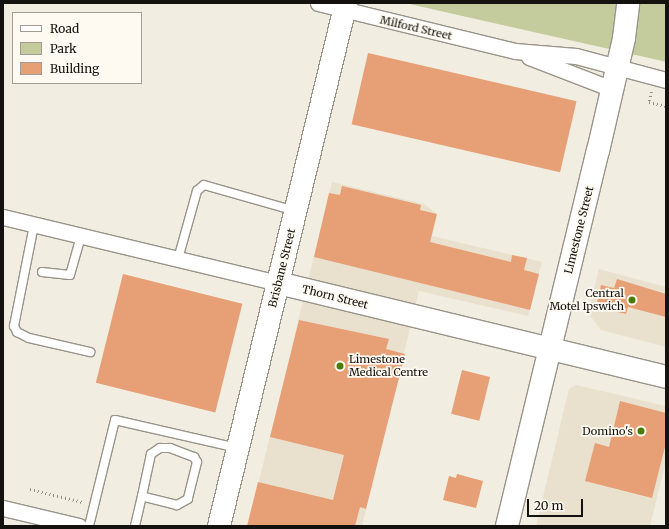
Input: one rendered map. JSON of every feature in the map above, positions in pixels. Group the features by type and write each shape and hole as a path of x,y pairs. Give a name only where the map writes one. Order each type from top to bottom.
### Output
{"main road":[{"name":"Limestone Street","path":"507,526 618,66 628,3"},
{"name":"Brisbane Street","path":"219,526 345,7"},
{"name":"Thorn Street","path":"278,283 666,377"}],"street":[{"name":"Milford Street","path":"318,3 345,7 515,51 612,89"},
{"name":"Milford Street","path":"515,51 576,56 666,80"},
{"name":"Thorn Street","path":"3,217 278,283"},
{"path":"3,508 73,525"}],"lane":[{"path":"178,259 197,191 204,186 295,211"},
{"path":"34,225 14,326 17,332 29,338 90,352"},
{"path":"42,272 70,275 81,236"},
{"path":"89,526 115,420 238,448"},
{"path":"135,526 151,454 170,448 194,457 197,462 188,500 177,505 142,496"}],"path":[{"path":"650,102 666,106"},
{"path":"30,489 94,506"}],"shaded area":[{"path":"332,182 424,204 437,214 432,236 542,262 528,316 419,291 362,526 248,526"},
{"path":"599,269 666,287 666,347 601,330 588,313"},
{"path":"576,385 666,406 666,461 650,526 536,526 569,389"}],"green space":[{"path":"405,3 666,3 666,62 658,60"}],"building":[{"path":"368,53 577,101 560,172 352,124"},
{"path":"342,186 421,205 420,210 437,214 430,242 511,262 512,255 527,258 524,270 539,274 530,310 314,257 329,193 340,195"},
{"path":"123,274 242,304 215,412 96,383"},
{"name":"Central Motel Ipswich","path":"617,279 666,294 666,317 628,307 626,314 596,307 601,285 614,288"},
{"path":"299,320 389,339 386,349 405,354 366,509 360,507 355,526 247,526 258,482 333,500 344,455 270,437"},
{"path":"462,370 490,377 479,421 451,414"},
{"path":"620,401 666,413 666,443 652,498 585,481 595,443 609,447"},
{"path":"457,474 483,481 476,508 443,500 449,476 456,478"}],"place":[{"name":"Central Motel Ipswich","path":"632,300"},
{"name":"Limestone Medical Centre","path":"340,366"},
{"name":"Domino's","path":"641,431"}]}
